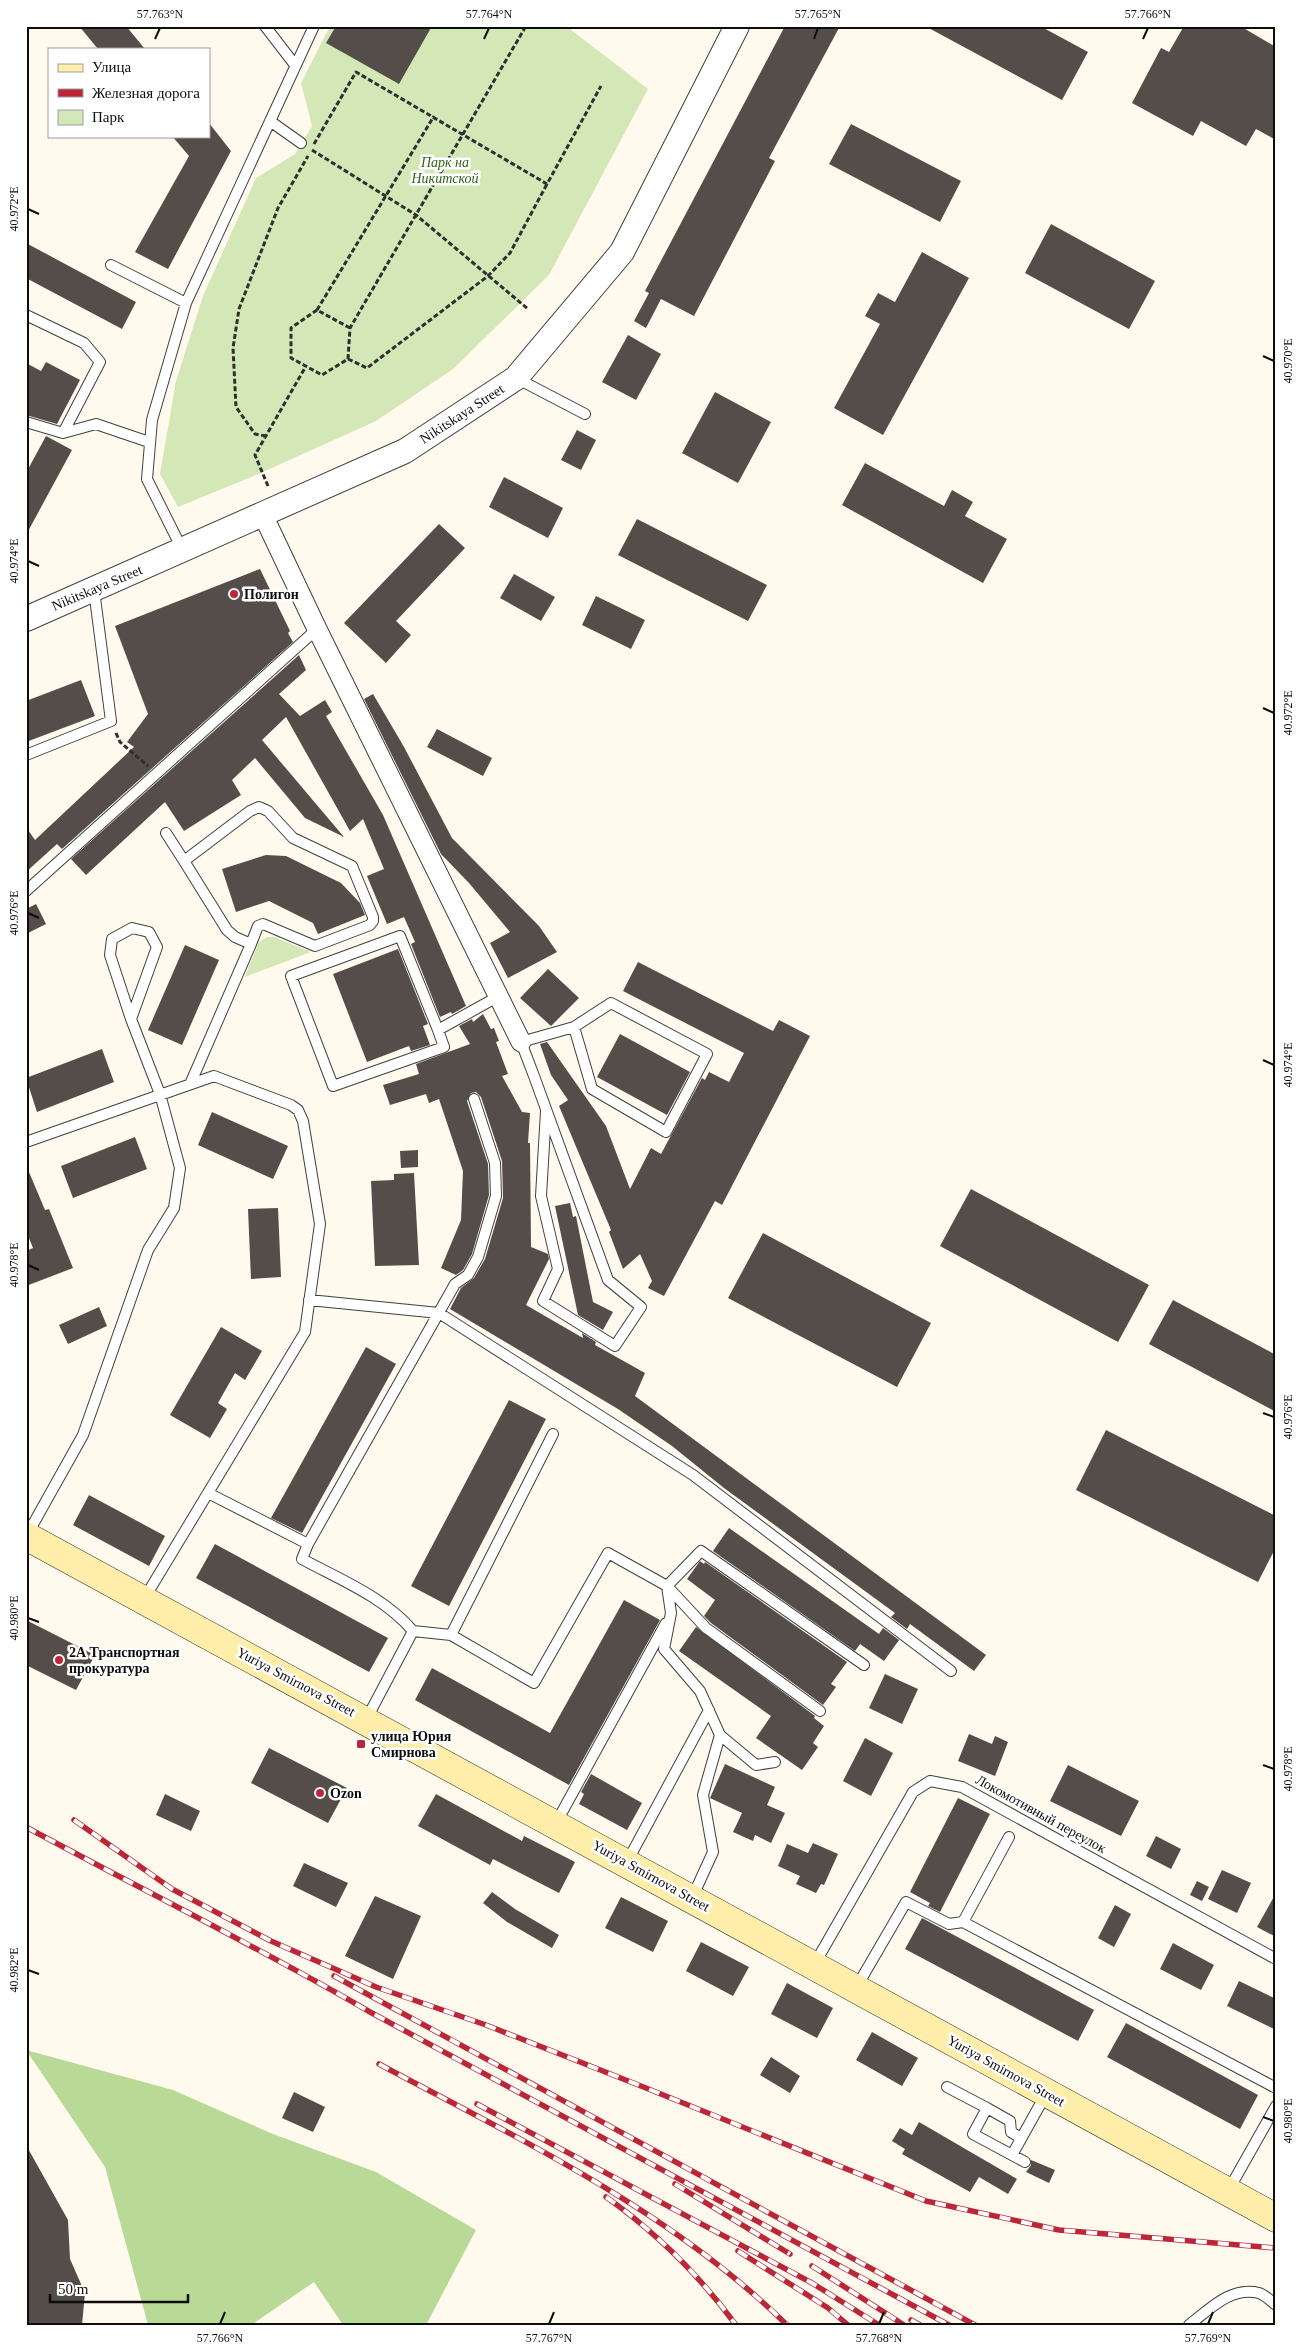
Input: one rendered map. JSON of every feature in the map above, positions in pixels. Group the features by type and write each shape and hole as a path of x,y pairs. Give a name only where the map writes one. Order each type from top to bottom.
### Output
{"main road":[{"name":"Yuriya Smirnova Street","path":"26,1536 1276,2218"}],"street":[{"name":"Nikitskaya Street","path":"26,619 405,451 516,378 622,252 737,26"},
{"path":"263,515 316,629 521,1042"}],"lane":[{"path":"265,26 295,65"},
{"path":"183,551 147,479 152,420 186,303 314,26"},
{"path":"270,121 301,143"},
{"path":"111,264 186,303"},
{"path":"26,315 84,344 100,362 63,433"},
{"path":"516,378 585,414"},
{"path":"26,422 63,433 96,424 149,442"},
{"path":"26,755 111,721 93,589"},
{"path":"26,891 316,629"},
{"path":"184,861 250,811 260,807 268,812 293,838 352,866 374,916 370,925 315,946 261,924 192,1082"},
{"path":"166,833 227,930 235,937 251,944"},
{"path":"26,1536 83,1435 148,1250 174,1208 180,1168 160,1094 131,1019 110,955 112,939 132,928 148,932 156,947 131,1019"},
{"path":"400,936 438,1030 444,1047 332,1086 291,976 400,936"},
{"path":"438,1030 498,996"},
{"path":"546,1111 541,1196 558,1269 543,1301 615,1346 641,1307 608,1280 521,1042 574,1027 611,1003 708,1054 666,1132 592,1089 574,1027"},
{"path":"26,1142 192,1082 214,1076 224,1078 291,1106 298,1110 303,1120 320,1224 305,1332 144,1600"},
{"path":"474,1099 495,1163 496,1196 478,1257 468,1275 455,1284 308,1544 302,1559 383,1602 399,1615 413,1631 451,1635 534,1683 608,1553 667,1586 706,1628 820,1711"},
{"path":"309,1300 439,1313 693,1474 951,1672"},
{"path":"451,1635 553,1434"},
{"path":"208,1492 308,1544"},
{"path":"667,1586 701,1551 864,1665"},
{"path":"667,1586 671,1613 664,1649 700,1691 720,1735 756,1765 775,1762"},
{"path":"555,1824 671,1613"},
{"path":"366,1720 413,1631"},
{"path":"626,1862 709,1710"},
{"path":"692,1898 713,1852 703,1795 720,1735"},
{"name":"Локомотивный переулок","path":"813,1966 913,1792 930,1780 962,1787 1276,1959"},
{"path":"963,1922 1009,1837"},
{"path":"856,1989 906,1902 949,1924 963,1922 1276,2088"},
{"path":"946,2087 1010,2121 1011,2132 1021,2138"},
{"path":"1012,2154 1046,2093"},
{"path":"1227,2192 1276,2106"},
{"path":"987,2108 973,2134 1024,2162"},
{"path":"1189,2325 1228,2296 1242,2293 1261,2294 1276,2305"}],"path":[{"path":"348,359 350,328 526,26"},
{"path":"266,436 255,434 236,407 233,348 239,309 278,208 356,72 547,184"},
{"path":"348,359 367,368 488,276 510,254 601,86"},
{"path":"348,359 322,375 291,358 292,328 317,310 434,116"},
{"path":"301,143 416,216 528,309"},
{"path":"317,310 350,328"},
{"path":"268,486 255,455 306,366"},
{"path":"111,721 120,742 143,760 156,774"}],"green space":[{"name":"Парк на Никитской","path":"330,26 566,26 648,89 549,275 453,369 376,421 263,472 178,507 160,474 176,381 203,296 256,178 295,154 312,126 301,83"},
{"path":"267,937 274,937 311,952 245,977 259,942"},
{"path":"26,2050 173,2090 273,2134 376,2172 476,2230 426,2325 343,2325 314,2282 251,2325 148,2325 105,2167"}],"building":[{"path":"79,26 126,26 144,48 97,48"},
{"path":"336,26 432,26 399,84 326,43"},
{"path":"785,26 840,26 769,158 775,161 694,316 661,299 646,328 634,321 649,293 645,291"},
{"path":"925,26 1040,26 1088,52 1062,100"},
{"path":"1184,26 1240,26 1276,47 1276,140 1256,129 1246,146 1201,121 1193,136 1132,103 1161,48 1169,52"},
{"path":"210,124 231,151 168,269 135,252 189,156 174,138 210,138"},
{"path":"851,124 961,181 940,222 829,164"},
{"path":"1051,224 1155,281 1129,329 1025,273"},
{"path":"26,243 136,302 122,329 26,278"},
{"path":"922,252 969,278 883,435 834,408 880,324 865,316 878,293 895,302"},
{"path":"628,335 661,354 636,400 602,382"},
{"path":"46,362 80,380 57,424 26,415 26,363 41,371"},
{"path":"715,392 771,422 738,483 682,453"},
{"path":"577,430 596,440 581,470 561,460"},
{"path":"46,436 72,450 26,535 26,473"},
{"path":"865,463 944,506 952,490 973,502 965,516 1007,539 983,583 842,505"},
{"path":"504,477 563,508 548,538 489,507"},
{"path":"637,519 767,585 748,621 618,555"},
{"path":"439,524 465,548 396,621 411,635 386,663 344,623"},
{"path":"260,569 290,631 288,633 293,642 62,849 57,844 26,872 26,827 35,840 134,747 127,742 148,714 115,626"},
{"path":"514,574 555,597 541,621 500,598"},
{"path":"596,596 645,620 631,649 582,625"},
{"path":"299,655 306,670 279,694 300,716 325,700 332,712 326,716 383,815 466,1006 452,1014 451,1012 440,1017 411,944 415,942 404,917 387,924 367,876 384,869 363,819 350,831 286,717 262,740 344,837 305,818 255,758 232,780 241,795 184,831 165,802 86,875 71,859"},
{"path":"81,680 95,716 26,742 26,701"},
{"path":"373,694 404,747 452,838 539,926 557,952 508,978 490,943 510,932 469,883 441,854 364,699"},
{"path":"437,729 492,758 483,776 427,747"},
{"path":"266,855 286,856 341,883 360,903 365,915 318,934 313,923 269,901 236,912 222,869"},
{"path":"36,904 46,924 26,934 26,909"},
{"path":"185,945 219,960 182,1045 148,1030"},
{"path":"398,949 428,1024 423,1026 430,1045 411,1051 409,1046 367,1062 333,974"},
{"path":"638,962 773,1031 779,1020 810,1036 722,1205 715,1201 664,1296 648,1288 652,1281 640,1254 623,1269 609,1232 611,1230 559,1106 568,1100 551,1075 540,1044 547,1042 606,1126 630,1189 651,1148 661,1154 702,1078 705,1080 709,1072 729,1082 744,1053 623,991"},
{"path":"548,969 579,998 551,1026 520,998"},
{"path":"483,1014 491,1029 494,1028 499,1041 496,1042 508,1074 502,1076 522,1112 530,1113 528,1143 530,1143 531,1247 548,1254 549,1259 526,1305 583,1338 582,1333 596,1342 595,1345 645,1373 635,1396 986,1655 974,1671 910,1624 907,1629 891,1617 895,1613 724,1488 672,1446 618,1409 450,1309 461,1288 474,1278 485,1259 503,1198 502,1161 481,1097 476,1092 471,1093 467,1101 488,1164 489,1195 472,1254 463,1270 456,1275 441,1268 461,1220 463,1171 439,1099 429,1103 426,1094 390,1105 383,1085 419,1074 416,1064 470,1044 459,1026 472,1019 473,1022"},
{"path":"620,1034 690,1072 667,1115 597,1077"},
{"path":"102,1049 114,1082 37,1112 26,1078"},
{"path":"212,1112 288,1146 273,1179 198,1145"},
{"path":"135,1137 147,1169 73,1198 61,1166"},
{"path":"418,1150 418,1167 401,1168 400,1151"},
{"path":"26,1165 45,1210 49,1209 73,1268 26,1286 26,1251 33,1248 26,1231"},
{"path":"414,1173 419,1265 375,1266 371,1181 394,1180 394,1174"},
{"path":"971,1189 1149,1285 1118,1342 940,1246"},
{"path":"570,1203 573,1217 576,1216 593,1302 613,1312 603,1330 578,1315 555,1206"},
{"path":"278,1208 281,1277 251,1279 248,1209"},
{"path":"763,1233 931,1323 897,1387 728,1298"},
{"path":"1173,1300 1276,1355 1276,1412 1149,1344"},
{"path":"99,1307 107,1326 68,1344 59,1325"},
{"path":"221,1327 262,1351 245,1380 235,1373 218,1403 227,1409 210,1438 170,1415"},
{"path":"366,1347 396,1364 302,1533 271,1518"},
{"path":"509,1400 546,1419 449,1606 411,1586"},
{"path":"1106,1430 1276,1516 1276,1547 1258,1582 1076,1490"},
{"path":"89,1495 165,1536 149,1566 73,1525"},
{"path":"729,1528 879,1634 883,1628 899,1640 884,1661 860,1644 855,1651 713,1551"},
{"path":"215,1544 388,1638 369,1672 196,1578"},
{"path":"700,1561 704,1564 705,1562 847,1662 831,1684 836,1687 823,1705 704,1616 715,1600 687,1579"},
{"path":"624,1600 660,1620 569,1785 415,1700 432,1668 550,1733"},
{"name":"2А Транспортная прокуратура","path":"26,1620 95,1655 76,1690 26,1665"},
{"path":"696,1627 815,1716 814,1718 824,1726 813,1743 818,1747 802,1770 756,1738 771,1716 679,1651"},
{"path":"885,1674 918,1689 902,1724 869,1708"},
{"path":"969,1734 992,1744 995,1736 1008,1742 995,1776 958,1761"},
{"path":"865,1738 893,1753 871,1796 843,1781"},
{"path":"269,1748 347,1788 328,1823 251,1783"},
{"path":"725,1764 775,1787 767,1805 785,1813 771,1843 755,1835 753,1841 733,1832 742,1813 710,1798"},
{"path":"1068,1765 1139,1801 1121,1836 1050,1801"},
{"path":"591,1774 642,1803 627,1830 579,1804 584,1794 581,1792"},
{"path":"165,1794 200,1811 191,1831 156,1815"},
{"path":"436,1794 522,1841 524,1836 575,1862 559,1893 493,1859 490,1865 418,1826"},
{"path":"958,1798 990,1814 940,1912 928,1906 930,1903 910,1892"},
{"path":"1156,1836 1181,1849 1171,1869 1146,1856"},
{"path":"813,1843 838,1854 824,1885 821,1884 816,1893 796,1884 800,1876 778,1866 787,1844 808,1853"},
{"path":"304,1863 348,1883 336,1907 293,1886"},
{"path":"1222,1870 1251,1883 1237,1913 1208,1899"},
{"path":"1197,1881 1209,1887 1202,1901 1190,1895"},
{"path":"492,1892 515,1909 559,1935 552,1948 507,1922 483,1903"},
{"path":"1276,1893 1276,1937 1257,1927"},
{"path":"375,1896 421,1916 393,1979 345,1956"},
{"path":"621,1897 668,1921 653,1952 605,1928"},
{"path":"1115,1905 1131,1914 1114,1947 1098,1938"},
{"path":"922,1918 1094,2010 1078,2041 905,1949"},
{"path":"701,1942 749,1967 733,1996 686,1971"},
{"path":"1173,1943 1214,1965 1201,1990 1160,1969"},
{"path":"1239,1981 1276,1999 1276,2030 1227,2006"},
{"path":"787,1983 833,2008 817,2038 771,2014"},
{"path":"1126,2023 1258,2095 1240,2129 1107,2057"},
{"path":"872,2032 918,2058 902,2086 856,2060"},
{"path":"771,2057 800,2076 790,2093 760,2075"},
{"path":"294,2092 325,2107 313,2132 282,2118"},
{"path":"919,2122 1017,2179 1008,2194 979,2177 970,2192 902,2154 905,2149 892,2141 900,2128 912,2135"},
{"path":"26,2145 68,2220 70,2259 85,2293 82,2325 26,2325"},
{"path":"1031,2160 1055,2170 1049,2183 1026,2172 1031,2165"}],"railway":[{"path":"74,1820 172,1889 271,1941 376,1987 486,2025 926,2201 1059,2230 1276,2248"},
{"path":"26,1827 285,1964 370,2012 949,2325"},
{"path":"334,1976 975,2325"},
{"path":"379,2064 540,2150 644,2212 742,2284 787,2325"},
{"path":"477,2104 812,2283 879,2325"},
{"path":"675,2184 790,2254"},
{"path":"606,2197 660,2240 692,2272 736,2325"},
{"path":"738,2251 828,2308 848,2325"},
{"path":"812,2266 904,2325"},
{"path":"911,2320 920,2325"}],"place":[{"name":"Полигон","path":"234,594"},
{"name":"2А Транспортная прокуратура","path":"59,1660"},
{"name":"улица Юрия Смирнова","path":"361,1744"},
{"name":"Ozon","path":"320,1793"}]}
